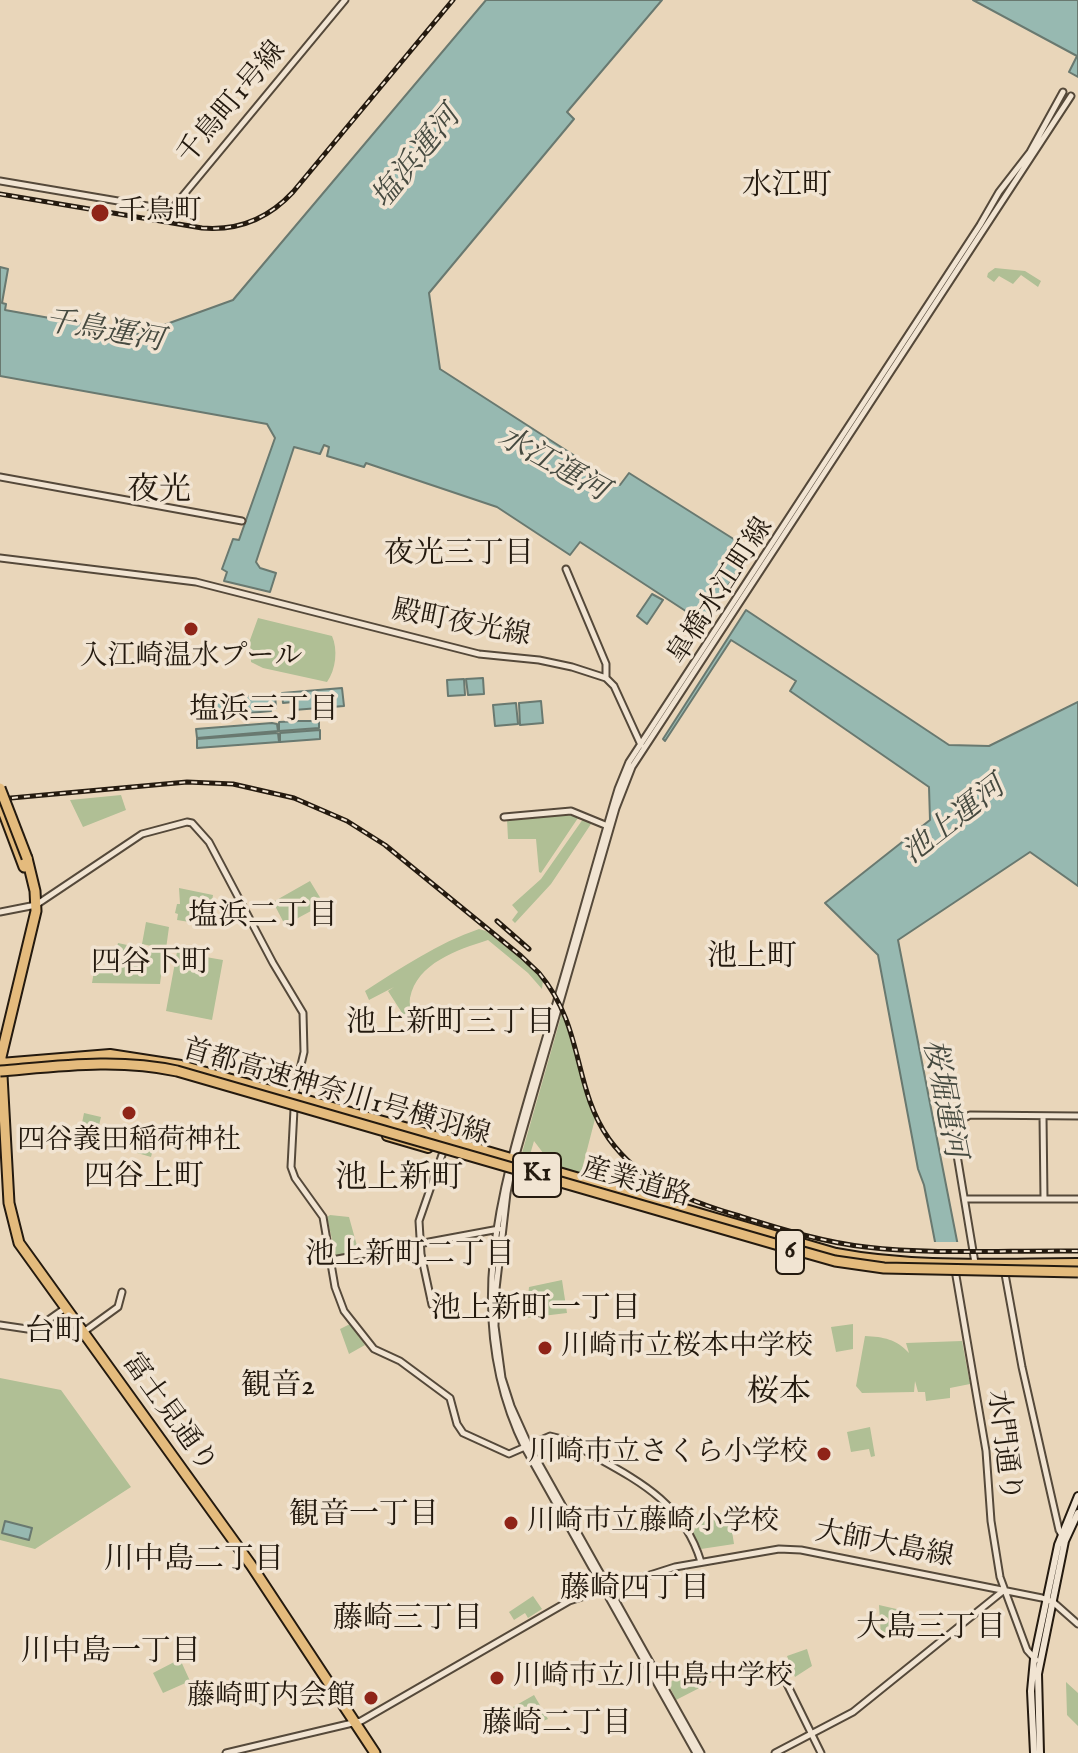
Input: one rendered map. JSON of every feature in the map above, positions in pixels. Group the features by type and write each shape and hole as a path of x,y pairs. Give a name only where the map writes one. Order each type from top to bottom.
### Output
{"highway":[{"path":"0,788 24,859 34,906 0,1038"},
{"path":"0,803 24,859"},
{"name":"富士見通り","path":"34,906 0,1069 12,1221 21,1247 62,1310"},
{"name":"首都高速神奈川1号横羽線","path":"0,1069 111,1058 163,1063 836,1256 906,1265 1078,1270"},
{"name":"富士見通り","path":"0,1143 4,1202 12,1240 21,1257 243,1555 373,1753"}],"main road":[{"name":"産業道路","path":"0,1069 110,1054 181,1065 836,1253 869,1260 1078,1270"},
{"name":"産業道路","path":"0,1069 92,1066 149,1069 860,1269 1005,1274 1078,1270"},
{"path":"1050,1601 1061,1534 1078,1496"},
{"path":"1037,1753 1037,1661 1065,1541 1078,1513"}],"street":[{"name":"千鳥町1号線","path":"0,181 171,210 345,0"},
{"name":"皐橋水江町線","path":"642,748 999,192 1030,152 1063,92"},
{"name":"皐橋水江町線","path":"698,1753 527,1447 506,1403 493,1350 491,1288 508,1171 625,771 1071,96"},
{"path":"0,477 242,521"},
{"name":"殿町夜光線","path":"0,558 196,582 479,654 539,660 606,678"},
{"path":"566,569 606,664 606,678 614,686 642,748"},
{"path":"504,817 571,811 609,827"},
{"path":"0,912 34,906 141,835 192,823 209,842 303,1013 304,1052 294,1096 291,1167 295,1178 322,1215 335,1287 342,1308 374,1349 400,1361 450,1398 457,1424 463,1433 509,1454 550,1436 561,1437 655,1492 690,1533 701,1562"},
{"name":"皐橋水江町線","path":"512,1159 609,827"},
{"path":"975,1263 954,1137 959,1121 970,1115 1078,1116"},
{"path":"1043,1116 1044,1198"},
{"path":"432,1305 420,1244 419,1218 443,1152"},
{"name":"皐橋水江町線","path":"508,1171 495,1326 502,1378 527,1447"},
{"path":"615,1189 616,1201"},
{"path":"966,1199 1078,1199"},
{"path":"747,1227 749,1240"},
{"path":"332,1260 499,1229"},
{"path":"764,1244 767,1233"},
{"name":"水門通り","path":"954,1263 984,1439 990,1481 991,1521 1004,1590 1027,1650 1037,1661"},
{"path":"1005,1274 1025,1383 1065,1541"},
{"path":"80,1334 118,1307 122,1292"},
{"path":"0,1325 34,1330 62,1310"},
{"name":"大師大島線","path":"226,1753 354,1724 569,1601 675,1567 701,1562 789,1549 1050,1601"},
{"path":"775,1753 853,1712 1004,1590"},
{"path":"1050,1601 1078,1624"},
{"path":"787,1684 821,1753"}],"green space":[{"path":"995,268 1025,271 1041,281 1038,287 1021,275 1013,284 999,276 994,282 987,277"},
{"path":"258,618 332,636 335,659 327,682 263,668 251,662 250,640"},
{"path":"121,795 126,810 83,827 70,800"},
{"path":"573,815 578,818 541,873 536,839 508,839 507,819"},
{"path":"583,819 591,824 551,884 515,923 512,920 518,912 512,905 541,879"},
{"path":"310,881 324,904 285,925 273,902"},
{"path":"179,888 213,895 208,925 177,920 178,914 175,913 177,904 180,904"},
{"path":"146,922 169,927 166,949 142,944"},
{"path":"479,929 523,960 543,980 542,989 528,973 488,940 440,960 421,976 410,998 413,1030 388,991 394,987 369,1000 365,991 434,949"},
{"path":"118,943 164,953 160,984 92,983 94,971 111,971"},
{"path":"177,952 223,960 212,1020 166,1011"},
{"path":"562,1013 569,1026 583,1085 595,1119 581,1173 553,1166 534,1141 529,1158 522,1153"},
{"path":"84,1113 101,1117 94,1146 78,1143"},
{"path":"138,1134 153,1137 155,1142 151,1157 134,1152"},
{"path":"327,1217 349,1217 359,1253 336,1257"},
{"path":"562,1280 567,1313 526,1318 529,1287"},
{"path":"350,1324 365,1345 349,1354 340,1329"},
{"path":"853,1324 853,1349 836,1352 831,1327"},
{"path":"865,1336 889,1340 909,1353 906,1343 962,1341 970,1384 950,1388 950,1398 926,1401 925,1392 918,1392 915,1381 914,1392 862,1393 856,1386"},
{"path":"0,1378 61,1390 131,1487 35,1549 0,1540"},
{"path":"870,1427 875,1456 871,1457 869,1449 851,1452 847,1432"},
{"path":"729,1512 734,1544 701,1549 689,1524 698,1517"},
{"path":"533,1596 542,1609 528,1618 525,1613 514,1620 509,1612"},
{"path":"879,1605 905,1611 900,1631 881,1637"},
{"path":"807,1649 812,1666 795,1677 787,1656"},
{"path":"180,1659 190,1681 163,1693 153,1673"},
{"path":"703,1665 713,1681 676,1700 668,1683"},
{"path":"1066,1682 1078,1693 1078,1726 1067,1715"},
{"path":"534,1695 548,1719 525,1728 513,1707"}],"water":[{"path":"486,0 662,0 567,112 574,119 429,293 440,369 620,485 629,473 751,550 704,623 580,542 570,555 497,507 366,463 364,467 327,456 329,447 324,445 320,454 294,447 256,562 260,568 276,573 270,592 224,581 227,572 222,569 233,539 239,540 275,438 267,424 0,376 0,267 8,269 2,303 6,304 5,310 139,334 233,300"},
{"path":"973,0 1078,0 1078,77 1069,72 1077,56"},
{"path":"652,594 663,600 647,624 637,616"},
{"name":"池上運河","path":"746,610 949,745 989,746 1078,702 1078,886 1030,852 898,940 958,1246 936,1247 918,1169 878,955 825,903 930,820 929,787 790,691 796,681 731,640 665,741 663,739"},
{"path":"483,678 484,694 468,695 466,679"},
{"path":"464,679 465,695 448,696 447,680"},
{"path":"342,688 344,706 294,710 293,702 283,703 282,693"},
{"path":"275,694 276,708 271,711 195,718 194,700"},
{"path":"541,701 543,723 520,725 519,703"},
{"path":"516,703 518,724 495,726 493,705"},
{"path":"319,721 319,728 279,731 279,722"},
{"path":"277,724 278,731 197,738 196,729"},
{"path":"320,730 320,739 280,742 280,733"},
{"path":"278,733 279,742 197,748 197,739"},
{"path":"5,1521 32,1528 29,1540 2,1533"}],"pier":[{"path":"931,1242 961,1242 962,1247 959,1250 935,1251"}],"railway":[{"path":"0,194 202,228 228,227 252,221 274,209 293,192 453,0"},
{"path":"0,799 187,782 233,784 294,798 347,821 385,845 539,973 564,1015 597,1119 622,1154 666,1188 736,1215 849,1245 918,1251 1078,1251"},
{"path":"497,921 529,949"}],"place":[{"name":"千鳥町","path":"100,213"},
{"name":"入江崎温水プール","path":"191,629"},
{"name":"四谷義田稲荷神社","path":"129,1113"},
{"name":"川崎市立桜本中学校","path":"545,1348"},
{"name":"川崎市立さくら小学校","path":"824,1454"},
{"name":"川崎市立藤崎小学校","path":"511,1523"},
{"name":"川崎市立川中島中学校","path":"497,1678"},
{"name":"藤崎町内会館","path":"371,1698"}],"district":[{"name":"水江町","path":"787,188"},
{"name":"夜光","path":"159,492"},
{"name":"夜光三丁目","path":"459,556"},
{"name":"塩浜三丁目","path":"264,712"},
{"name":"塩浜二丁目","path":"263,918"},
{"name":"池上町","path":"752,959"},
{"name":"四谷下町","path":"151,965"},
{"name":"池上新町三丁目","path":"451,1025"},
{"name":"四谷上町","path":"144,1179"},
{"name":"池上新町","path":"399,1180"},
{"name":"池上新町二丁目","path":"410,1257"},
{"name":"池上新町一丁目","path":"536,1311"},
{"name":"台町","path":"55,1334"},
{"name":"観音2","path":"278,1388"},
{"name":"桜本","path":"779,1394"},
{"name":"観音一丁目","path":"364,1517"},
{"name":"川中島二丁目","path":"194,1562"},
{"name":"藤崎四丁目","path":"635,1591"},
{"name":"藤崎三丁目","path":"408,1621"},
{"name":"大島三丁目","path":"931,1630"},
{"name":"川中島一丁目","path":"111,1654"},
{"name":"藤崎二丁目","path":"557,1726"}],"water label":[{"name":"塩浜運河","path":"418,159"},
{"name":"千鳥運河","path":"104,333"},
{"name":"水江運河","path":"552,466"},
{"name":"桜堀運河","path":"942,1099"}]}
